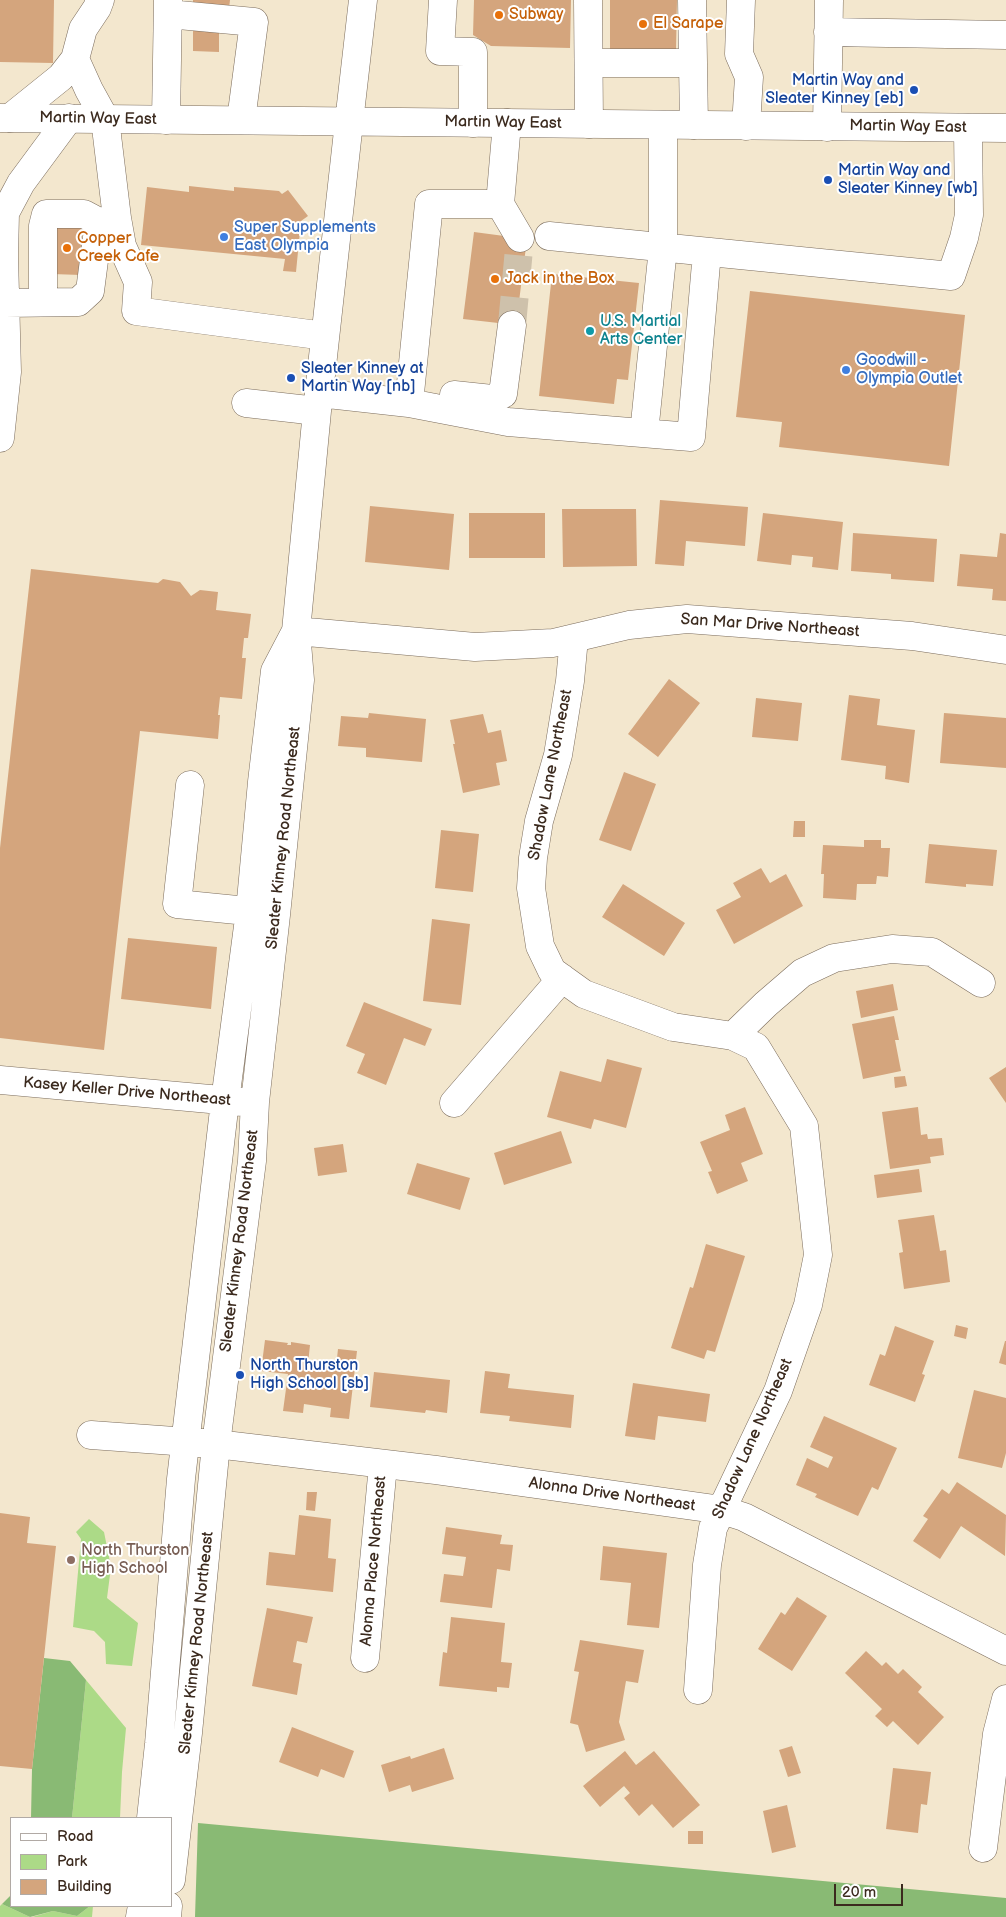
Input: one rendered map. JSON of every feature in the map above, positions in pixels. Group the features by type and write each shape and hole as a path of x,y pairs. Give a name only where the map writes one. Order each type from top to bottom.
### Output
{"street":[{"path":"5,118 61,78 75,59 83,28 97,8 100,0"},
{"name":"Sleater Kinney Road Northeast","path":"172,1871 188,1733 216,1444 252,1161 255,1102 300,680 296,631 325,336 363,0"},
{"path":"443,0 440,51 473,52 473,123"},
{"path":"588,0 589,124"},
{"path":"692,0 694,125"},
{"path":"742,0 739,54 750,77 746,126"},
{"path":"827,127 828,0"},
{"path":"166,120 168,7 254,22 242,120"},
{"path":"828,32 1006,35"},
{"path":"3,294 43,302 78,302 90,291 108,220 105,119 75,59"},
{"path":"589,63 693,64"},
{"name":"Martin Way East","path":"5,118 1006,128"},
{"path":"0,438 7,372 3,294 3,209 69,118"},
{"path":"507,123 500,204 520,238"},
{"path":"644,433 663,248 663,125"},
{"path":"549,236 951,276 964,238 969,215 968,128"},
{"path":"409,396 429,204 500,204"},
{"path":"43,302 43,226 46,214 84,214 108,220 122,246 138,282 136,311 325,336"},
{"path":"409,396 508,422 691,437 707,252"},
{"path":"246,403 318,402 409,396 492,399 503,394 512,324"},
{"name":"San Mar Drive Northeast","path":"296,631 475,647 553,643 629,625 687,619 912,636 1006,650"},
{"name":"Sleater Kinney Road Northeast","path":"151,1817 185,1442 225,1101 250,911 275,671 296,631"},
{"name":"Shadow Lane Northeast","path":"574,638 570,681 558,755 540,821 533,858 531,888 540,946 552,971 584,994 673,1028 733,1036 756,1047 804,1126 818,1255 808,1305 778,1391 713,1528 707,1565 698,1690"},
{"path":"190,785 177,904 276,914"},
{"path":"733,1036 802,973 834,958 892,949 932,952 981,983"},
{"path":"454,1102 562,978"},
{"name":"Kasey Keller Drive Northeast","path":"0,1080 225,1101 255,1102"},
{"name":"Alonna Drive Northeast","path":"91,1435 216,1444 436,1470 722,1510 744,1517 1006,1652"},
{"name":"Alonna Place Northeast","path":"365,1658 383,1464"},
{"path":"983,1848 998,1734 1006,1699"}],"green space":[{"path":"89,1519 104,1532 111,1567 107,1598 138,1623 132,1666 106,1664 105,1642 94,1631 73,1627 81,1539 76,1532"},
{"path":"44,1658 70,1661 86,1680 72,1817 31,1817 32,1769"},
{"path":"86,1680 126,1728 120,1817 72,1817"},
{"path":"198,1823 1006,1898 1006,1917 195,1917"},
{"path":"10,1896 10,1907 89,1907 77,1916 53,1911 30,1917 2,1904"},
{"path":"2,1904 30,1917 0,1917 0,1906"},
{"path":"89,1907 93,1907 92,1917 32,1917 53,1911 77,1916"}],"building":[{"path":"0,0 54,0 53,63 0,62"},
{"path":"193,0 230,0 229,9 193,4"},
{"path":"474,0 571,0 570,48 491,46 473,35"},
{"name":"El Sarape","path":"610,0 677,0 676,49 610,49"},
{"path":"193,26 219,27 219,52 193,51"},
{"path":"189,186 234,191 234,187 279,191 282,194 288,190 308,216 301,221 296,272 283,271 285,259 141,245 147,187 189,192"},
{"name":"Copper Creek Cafe","path":"53,222 82,223 81,275 52,274"},
{"name":"Jack in the Box","path":"474,232 527,239 516,325 463,319"},
{"name":"U.S. Martial Arts Center","path":"552,274 639,283 628,380 617,379 614,404 539,396"},
{"path":"750,291 965,315 949,466 779,447 782,422 736,417"},
{"path":"660,500 748,507 745,546 686,541 684,566 655,564"},
{"path":"370,506 454,514 449,570 365,562"},
{"path":"562,509 636,509 637,566 563,567"},
{"path":"469,513 545,513 545,558 469,558"},
{"path":"763,513 843,522 838,570 812,567 813,557 792,555 791,565 757,561"},
{"path":"853,533 937,539 934,582 891,579 891,574 851,571"},
{"path":"1000,533 1006,534 1006,601 992,600 993,589 957,586 960,554 997,557"},
{"path":"31,569 158,583 163,579 180,582 191,596 200,590 218,592 216,610 251,614 248,638 244,638 242,658 246,658 242,699 220,697 218,739 140,731 104,1050 0,1038 0,848"},
{"path":"669,679 700,703 658,757 628,734"},
{"path":"849,695 880,699 877,725 915,730 909,783 885,779 886,766 841,760"},
{"path":"756,698 802,703 798,741 752,737"},
{"path":"369,713 426,719 422,762 366,757 366,748 338,746 341,716 368,718"},
{"path":"944,713 1006,718 1006,768 940,763"},
{"path":"483,714 488,733 501,730 507,761 496,763 500,785 463,793 450,720"},
{"path":"624,772 656,784 631,851 599,840"},
{"path":"794,821 805,821 805,837 793,837"},
{"path":"441,830 479,834 473,892 435,888"},
{"path":"864,840 881,840 881,848 890,848 888,877 877,876 876,884 857,884 856,900 823,898 824,874 821,874 823,845 864,847"},
{"path":"929,844 997,850 993,886 966,884 966,887 925,883"},
{"path":"761,868 770,883 786,874 803,906 734,944 716,910 741,897 733,883"},
{"path":"623,884 685,923 664,956 602,917"},
{"path":"432,919 470,924 461,1005 423,1001"},
{"path":"128,938 217,947 211,1009 121,999"},
{"path":"893,984 898,1010 861,1018 856,991"},
{"path":"364,1002 432,1029 425,1046 404,1038 386,1085 357,1073 365,1054 346,1046"},
{"path":"894,1016 899,1040 895,1040 901,1071 863,1079 852,1024"},
{"path":"607,1059 642,1068 626,1128 594,1119 591,1129 547,1117 560,1071 601,1082"},
{"path":"1006,1067 1006,1103 989,1078"},
{"path":"905,1076 907,1086 895,1088 894,1077"},
{"path":"745,1107 763,1154 741,1163 748,1181 717,1194 708,1172 712,1171 700,1142 730,1130 725,1115"},
{"path":"918,1107 921,1135 927,1134 928,1139 942,1138 944,1155 930,1157 931,1163 890,1169 882,1112"},
{"path":"561,1131 572,1163 504,1185 494,1153"},
{"path":"343,1144 347,1172 318,1176 314,1148"},
{"path":"417,1163 470,1178 460,1210 407,1194"},
{"path":"919,1169 922,1192 877,1198 874,1175"},
{"path":"934,1215 940,1251 946,1250 950,1282 904,1289 899,1253 903,1252 898,1220"},
{"path":"706,1244 745,1256 715,1352 707,1350 704,1359 671,1348 690,1287 693,1288"},
{"path":"956,1325 968,1328 966,1339 954,1336"},
{"path":"895,1326 934,1341 922,1374 925,1375 915,1402 869,1385 880,1354 885,1356"},
{"path":"265,1340 288,1343 287,1345 291,1345 291,1342 310,1345 308,1364 336,1367 338,1349 357,1351 349,1419 330,1417 331,1408 304,1404 303,1413 283,1411 288,1374 261,1371"},
{"path":"1006,1341 1006,1365 999,1363"},
{"path":"485,1371 510,1374 508,1388 574,1395 571,1428 509,1421 510,1416 480,1413"},
{"path":"374,1372 450,1380 447,1413 426,1410 425,1413 370,1407"},
{"path":"633,1383 710,1394 706,1422 658,1416 655,1440 625,1436"},
{"path":"974,1390 1006,1398 1006,1453 1002,1468 958,1458"},
{"path":"824,1416 897,1448 878,1490 872,1487 858,1516 815,1497 817,1494 796,1485 807,1458 828,1468 833,1457 810,1447"},
{"path":"957,1482 1006,1515 1005,1556 961,1526 940,1559 913,1541 928,1519 923,1516 942,1489 949,1494"},
{"path":"307,1492 317,1492 315,1511 306,1510"},
{"path":"0,1513 30,1517 27,1543 56,1546 32,1769 0,1766"},
{"path":"299,1515 331,1519 328,1558 336,1559 333,1592 266,1585 269,1552 295,1555"},
{"path":"446,1527 502,1535 500,1544 513,1545 510,1571 497,1569 492,1608 440,1602 444,1574 463,1576 466,1557 442,1554"},
{"path":"603,1546 667,1553 659,1628 627,1625 631,1583 600,1580"},
{"path":"797,1597 827,1616 792,1671 758,1649 781,1612 785,1615"},
{"path":"267,1608 313,1617 307,1643 297,1641 293,1662 302,1664 297,1695 252,1686"},
{"path":"451,1617 505,1623 501,1662 512,1663 509,1688 497,1687 497,1692 439,1686 443,1652 447,1653"},
{"path":"580,1640 644,1650 638,1683 626,1681 619,1722 625,1740 586,1752 578,1725 570,1723 579,1672 574,1671"},
{"path":"866,1651 882,1666 886,1662 898,1674 903,1669 922,1687 918,1692 944,1717 918,1745 893,1721 887,1727 875,1716 882,1709 845,1673"},
{"path":"292,1727 354,1751 344,1778 321,1769 318,1777 279,1762"},
{"path":"792,1746 801,1773 788,1777 779,1750"},
{"path":"444,1748 454,1779 412,1792 410,1785 389,1792 381,1765 410,1756 411,1759"},
{"path":"625,1751 636,1765 654,1751 700,1805 673,1828 652,1804 639,1816 624,1798 630,1793 624,1786 600,1807 583,1786"},
{"path":"893,1768 931,1772 927,1805 921,1804 918,1833 886,1829"},
{"path":"787,1805 796,1847 772,1853 763,1811"},
{"path":"688,1831 703,1831 703,1844 688,1844"}],"tunnel":[{"path":"512,325 520,238"}],"place":[{"name":"Subway","path":"499,15"},
{"name":"El Sarape","path":"643,24"},
{"name":"Martin Way and Sleater Kinney [eb]","path":"914,90"},
{"name":"Martin Way and Sleater Kinney [wb]","path":"828,180"},
{"name":"Super Supplements East Olympia","path":"224,237"},
{"name":"Copper Creek Cafe","path":"67,248"},
{"name":"Jack in the Box","path":"495,279"},
{"name":"U.S. Martial Arts Center","path":"590,331"},
{"name":"Goodwill - Olympia Outlet","path":"846,370"},
{"name":"Sleater Kinney at Martin Way [nb]","path":"291,378"},
{"name":"North Thurston High School [sb]","path":"240,1375"},
{"name":"North Thurston High School","path":"71,1560"}]}
